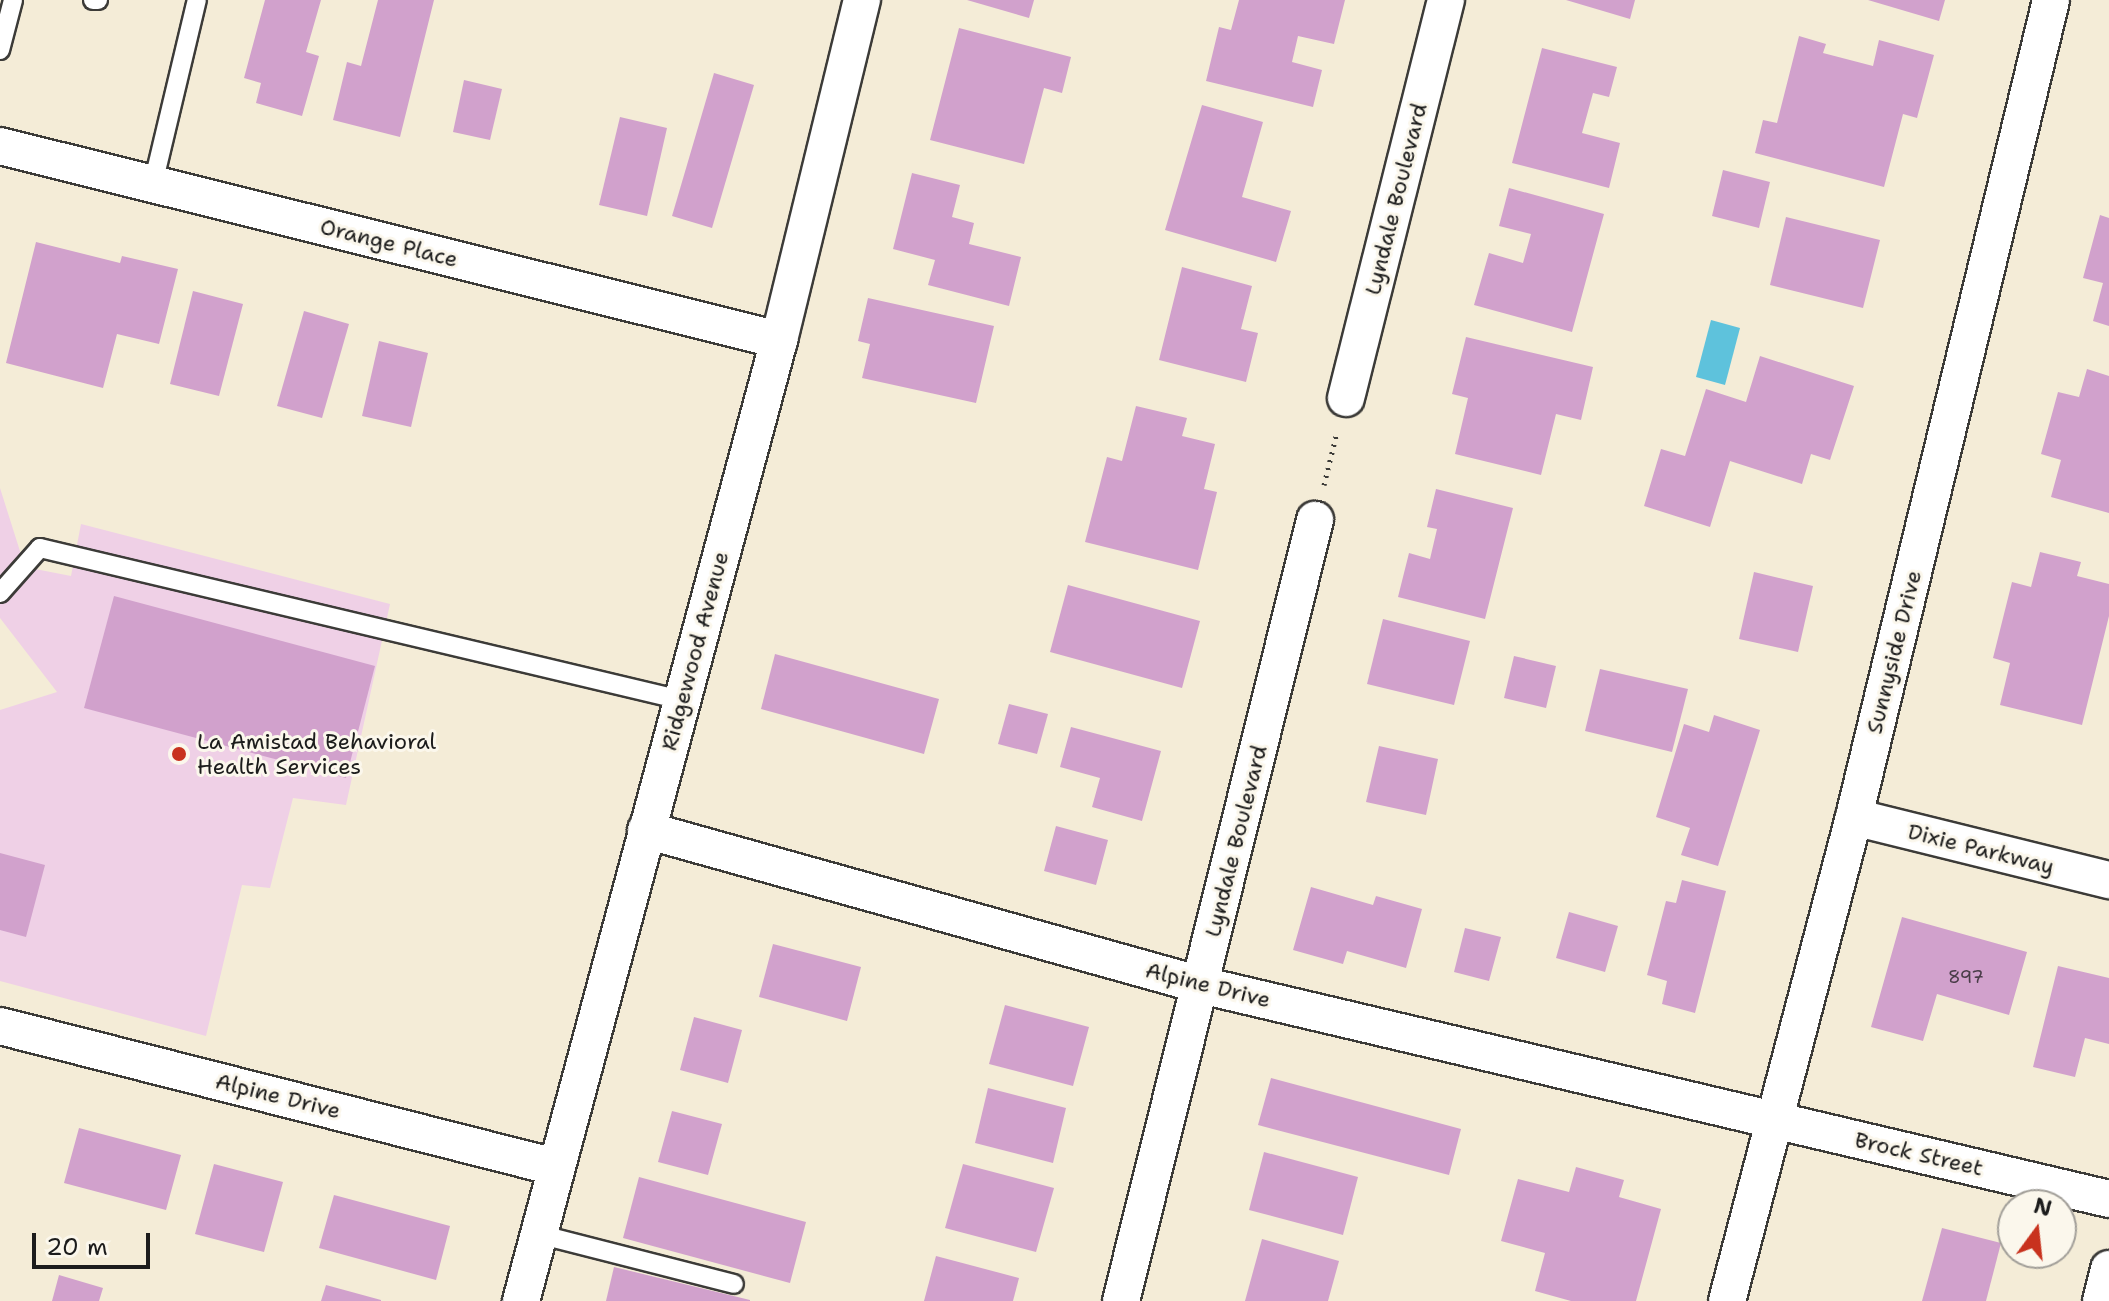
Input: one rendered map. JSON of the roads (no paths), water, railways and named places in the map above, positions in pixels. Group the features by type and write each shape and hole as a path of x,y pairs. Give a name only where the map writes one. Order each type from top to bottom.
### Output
{"street":[{"name":"Ridgewood Avenue","path":"521,1301 779,340 862,0"},
{"name":"Lyndale Boulevard","path":"1346,398 1446,0"},
{"name":"Sunnyside Drive","path":"1727,1301 1854,817 2051,0"},
{"name":"Orange Place","path":"0,146 779,340"},
{"name":"Lyndale Boulevard","path":"1121,1301 1315,520"},
{"name":"Dixie Parkway","path":"1854,817 2109,880"},
{"name":"Alpine Drive","path":"646,830 1201,985 1776,1119"},
{"name":"Alpine Drive","path":"0,1026 555,1167"},
{"name":"Brock Street","path":"1776,1119 2109,1199"},
{"path":"2101,1301 2109,1269"}],"lane":[{"path":"0,50 13,0"},
{"path":"153,184 197,0"},
{"path":"0,593 40,548 681,700"},
{"path":"538,1234 734,1284"}],"water":[{"path":"1711,320 1740,328 1725,385 1696,377"}],"place":[{"name":"La Amistad Behavioral Health Services","path":"179,754"}]}
